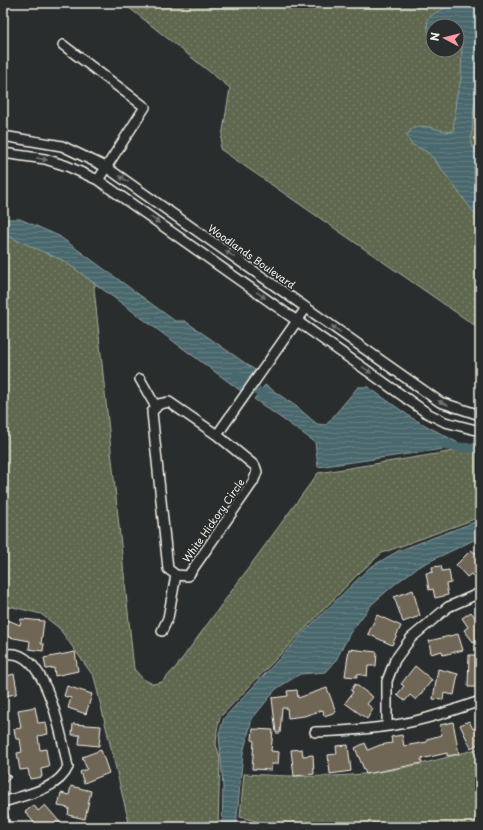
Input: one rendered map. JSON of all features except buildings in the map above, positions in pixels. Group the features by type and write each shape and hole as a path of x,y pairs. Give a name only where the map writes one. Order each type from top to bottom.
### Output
{"street":[{"path":"63,45 145,107 98,180"},
{"name":"Woodlands Boulevard","path":"3,136 62,146 106,167 440,402 480,415"},
{"path":"3,153 45,159 67,166 98,180 428,413 445,422 480,431"},
{"path":"217,435 306,308"},
{"path":"140,379 156,407"},
{"name":"White Hickory Circle","path":"168,402 217,435 255,466 257,472 253,482 188,576 176,575 168,569 152,412 159,404 168,402"},
{"path":"162,631 168,618 176,575"},
{"path":"387,726 387,681 395,660 411,638 448,607 480,593"},
{"path":"3,655 9,653 22,655 32,664 53,702 68,767 64,775 55,784 3,802"},
{"path":"315,732 354,730 387,726 427,718 480,701"}],"green space":[{"path":"123,3 480,3 480,329 220,149 230,88"},
{"path":"3,225 98,279 94,288 134,669 143,679 153,684 162,682 176,667 318,473 480,447 480,517 382,553 358,574 220,717 216,745 220,757 218,827 130,827 94,677 59,628 41,614 13,607 3,608"},
{"path":"480,748 480,827 279,827 240,817 244,774 318,776 363,774 408,767"}],"water":[{"path":"480,4 480,88 474,107 471,144 480,157 480,221 434,159 427,152 411,144 407,136 415,127 421,126 453,132 456,98 461,80 462,58 465,58 465,18 429,18 443,9 454,6"},
{"path":"3,219 20,219 59,236 175,321 185,321 255,370 241,391 64,261 3,234"},
{"path":"265,385 297,407 317,424 326,425 358,387 368,387 412,418 464,446 318,467 315,442 254,399"},
{"path":"480,520 480,537 418,567 372,604 350,633 336,660 325,672 300,674 276,689 252,719 243,753 236,827 222,827 223,787 219,734 224,718 306,630 369,568 398,551"}],"waterway":[{"path":"236,376 269,399"},
{"path":"446,446 473,448"}]}
